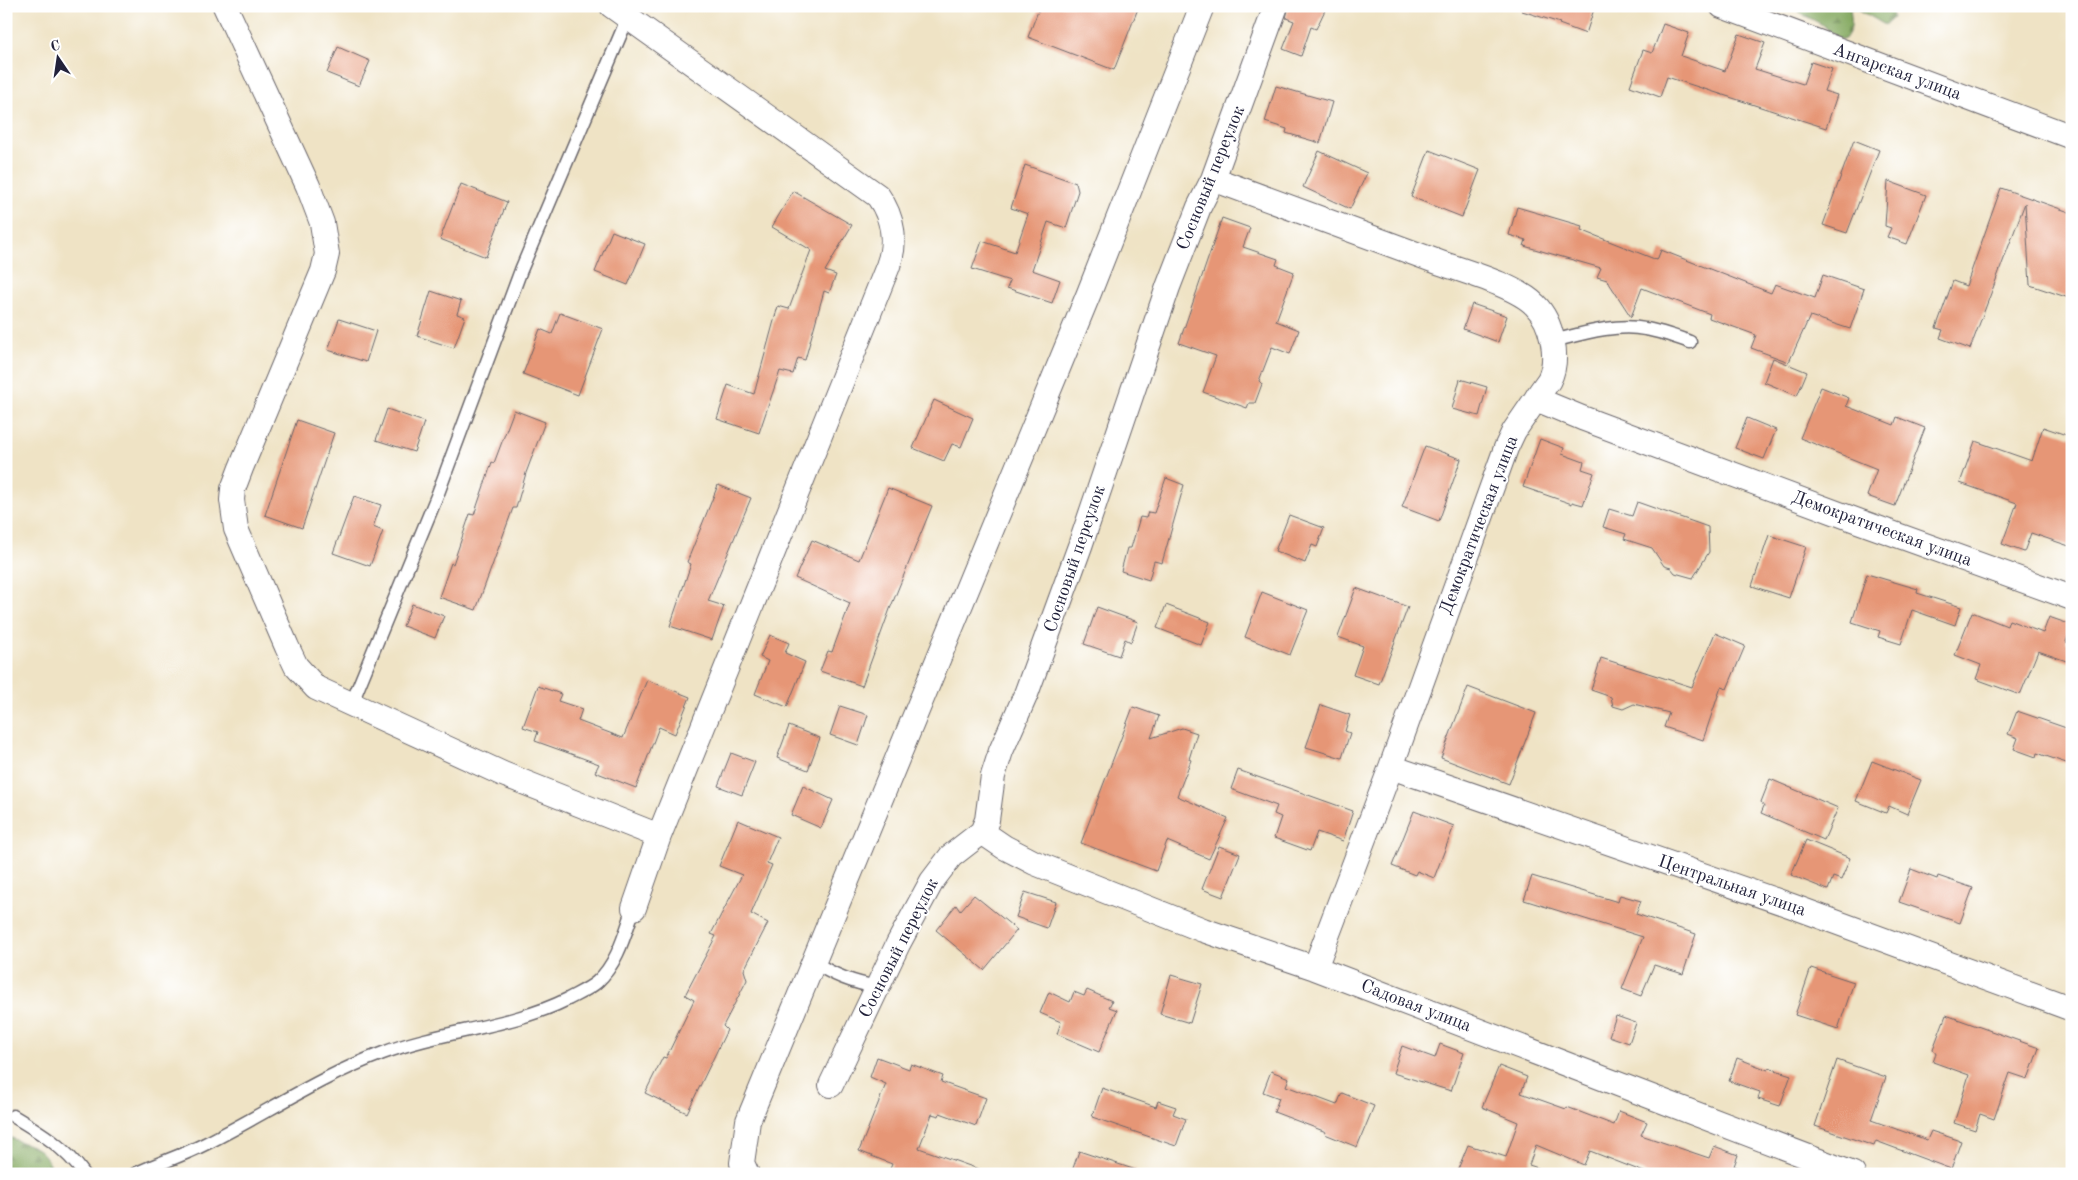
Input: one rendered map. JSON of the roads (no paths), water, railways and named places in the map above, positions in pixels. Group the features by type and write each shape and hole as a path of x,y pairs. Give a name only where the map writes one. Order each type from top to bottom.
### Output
{"street":[{"path":"225,6 308,186 322,224 327,254 323,271 233,489 233,515 236,528 258,584 296,666 316,688 351,705 503,774 659,836"},
{"path":"747,1174 742,1163 748,1121 1089,293 1202,6"},
{"name":"Сосновый переулок","path":"831,1085 914,912 940,868 951,856 982,832 987,820 993,776 1001,751 1026,694 1080,546 1168,287 1199,207 1213,179 1276,6"},
{"name":"Ангарская улица","path":"1722,6 2072,137"},
{"path":"620,12 878,196 890,217 894,246 888,266 659,836 634,908"},
{"path":"1213,179 1502,286 1525,298 1535,305 1553,341 1553,366 1549,379 1536,399"},
{"name":"Демократическая улица","path":"1315,968 1391,767 1506,448 1514,431 1536,399 1840,514 2072,598"},
{"name":"Центральная улица","path":"1391,767 1792,906 2072,1009"},
{"name":"Садовая улица","path":"982,832 1004,847 1035,863 1203,930 1315,968 1853,1174"}],"lane":[{"path":"351,705 438,496 521,270 620,12"},
{"path":"1553,341 1581,334 1645,328 1690,342"},
{"path":"135,1174 204,1145 286,1098 347,1067 384,1052 425,1039 526,1017 580,992 596,982 606,972 617,955 634,908"},
{"path":"814,962 828,972 845,980 878,988"},
{"path":"13,1116 52,1139 78,1165 84,1174"}]}
